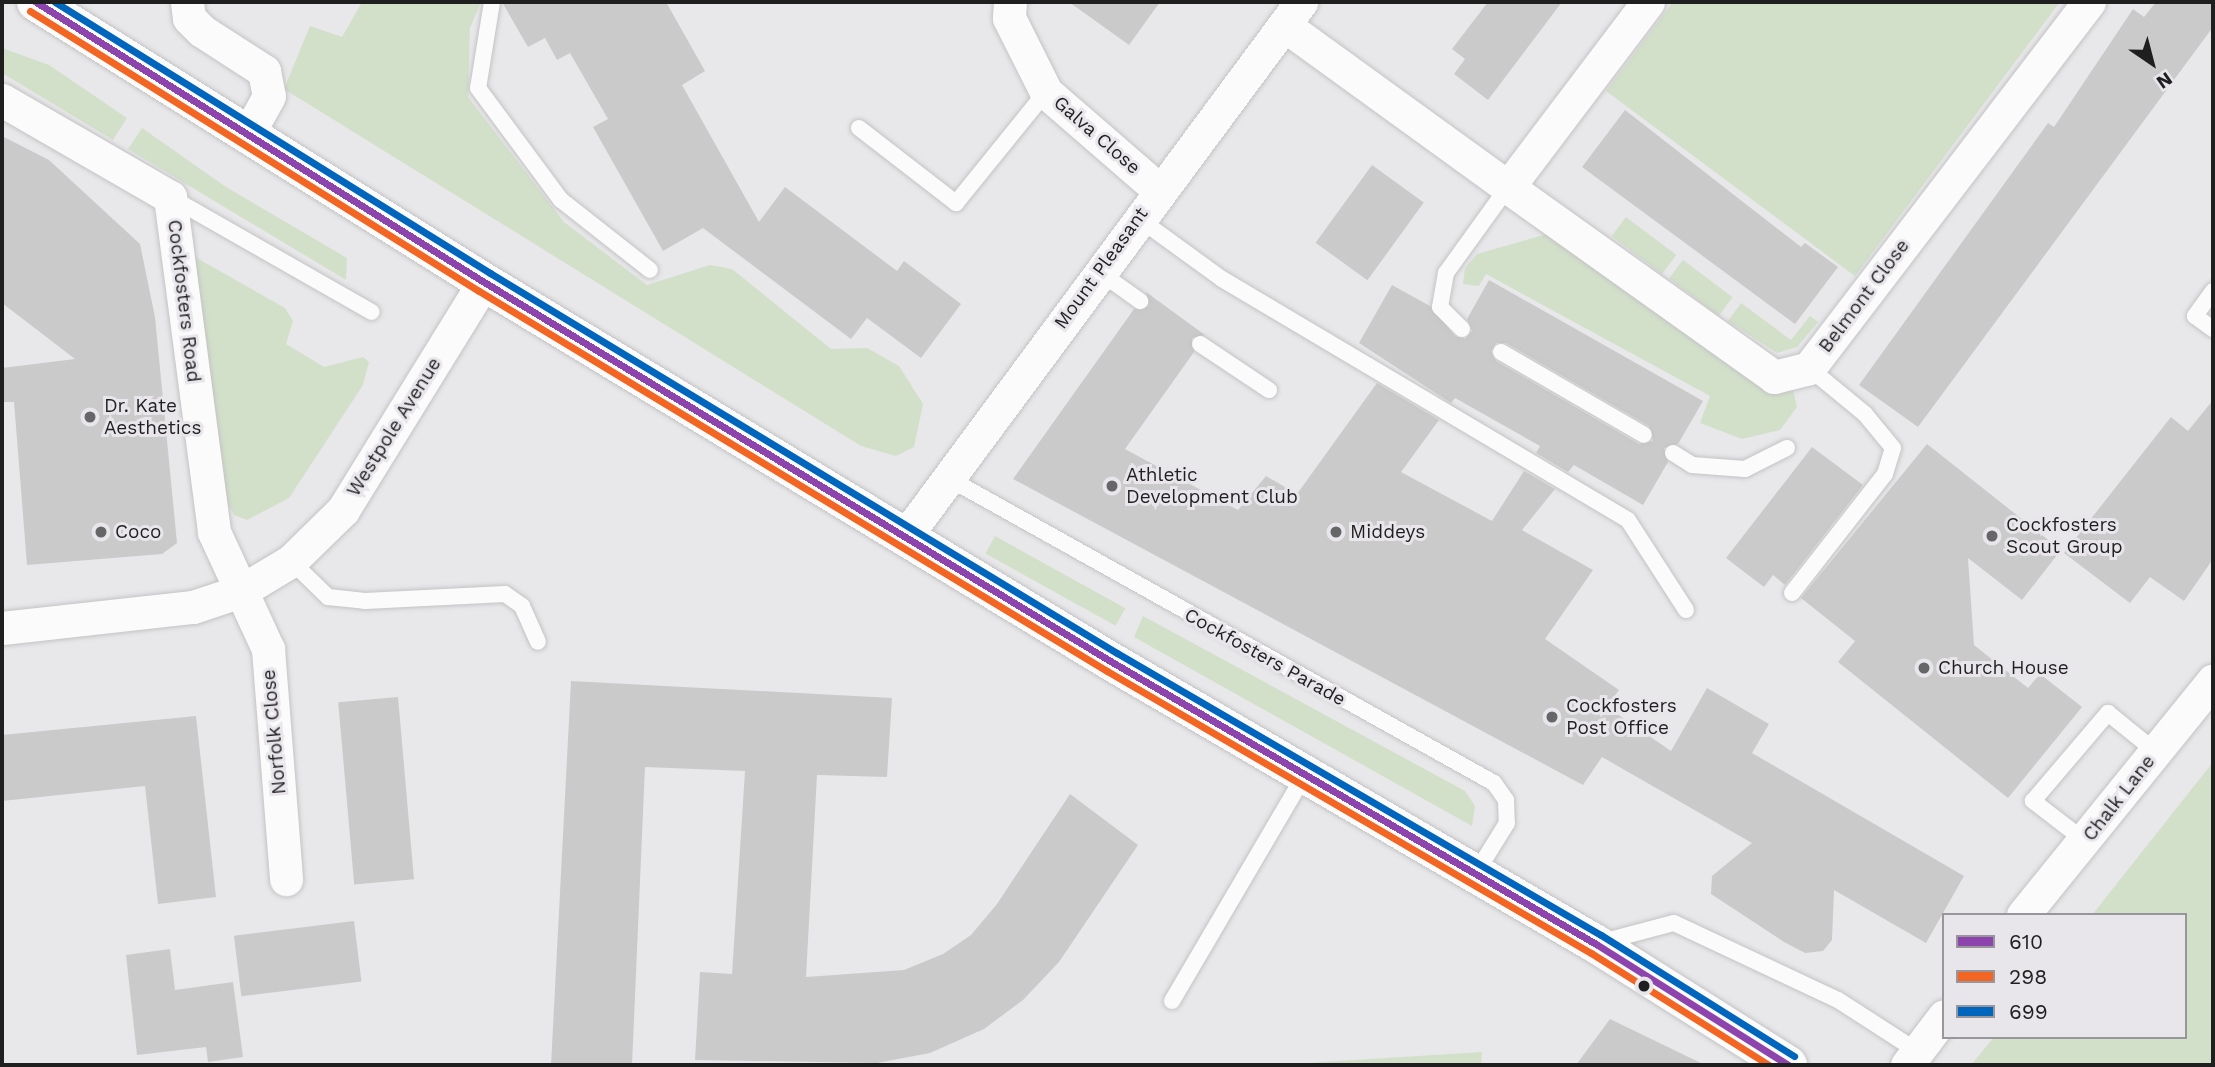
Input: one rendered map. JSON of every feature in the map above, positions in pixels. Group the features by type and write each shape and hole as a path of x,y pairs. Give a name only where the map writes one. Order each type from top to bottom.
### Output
{"main road":[{"path":"36,2 484,282 905,537 1596,944 1788,1065"}],"street":[{"name":"Galva Close","path":"1010,2 1009,18 1046,92 1158,189"},
{"path":"1508,187 1648,2"},
{"name":"Belmont Close","path":"1293,13 1508,187 1774,377 1809,368 2089,2"},
{"path":"180,3 189,18 202,31 264,71 269,96 248,134"},
{"name":"Mount Pleasant","path":"905,537 1158,189 1293,13"},
{"name":"Cockfosters Road","path":"2,100 170,197 214,532 241,591"},
{"name":"Westpole Avenue","path":"2,628 193,607 241,591 290,561 343,510 484,282"},
{"name":"Norfolk Close","path":"241,591 268,649 286,879"},
{"name":"Chalk Lane","path":"2025,913 2213,680"},
{"path":"1912,1058 1942,1019"}],"lane":[{"path":"492,2 478,88 561,200 650,270"},
{"path":"859,128 956,203 1046,92"},
{"path":"1462,328 1440,307 1446,273 1508,187"},
{"path":"170,197 372,312"},
{"path":"1138,217 1222,279 1628,520 1686,611"},
{"path":"1098,271 1140,301"},
{"path":"2213,292 2195,316 2213,329"},
{"path":"1200,344 1269,390"},
{"path":"1501,352 1644,435"},
{"path":"1792,593 1885,474 1893,448 1865,414 1809,368"},
{"path":"1673,453 1692,465 1745,469 1787,448"},
{"name":"Cockfosters Parade","path":"948,478 1494,783 1506,800 1507,823 1476,873"},
{"path":"290,561 328,597 365,601 486,592 505,594 522,606 538,642"},
{"path":"2085,841 2033,801 2108,713 2155,751"},
{"path":"1172,1001 1306,773"},
{"path":"1596,944 1674,923 1838,1000 1912,1058"}],"green space":[{"path":"362,2 481,2 470,28 468,97 564,222 647,285 710,265 732,269 831,349 867,348 899,366 923,404 914,447 896,456 861,446 284,89 310,26 342,37"},
{"path":"1673,2 2060,2 1855,276 1606,91"},
{"path":"2,48 49,65 127,118 113,140 2,73"},
{"path":"142,128 226,187 347,258 346,280 128,149"},
{"path":"1626,217 1676,255 1662,274 1612,236"},
{"path":"1554,232 1762,388 1793,390 1797,407 1780,430 1742,439 1700,423 1710,396 1486,274 1479,286 1463,284 1465,268 1477,254"},
{"path":"195,257 285,308 293,321 286,344 324,367 363,357 369,362 363,385 289,498 247,520 234,515 221,489"},
{"path":"1683,260 1733,297 1719,316 1669,278"},
{"path":"1741,303 1791,340 1810,316 1818,322 1797,347 1777,353 1728,321"},
{"path":"995,536 1125,608 1116,626 985,553"},
{"path":"1143,616 1465,791 1475,806 1472,826 1134,637"},
{"path":"2213,762 2213,1065 1971,1065 1992,1039 2187,1039 2187,913 2094,913"},
{"path":"1482,1052 1481,1065 1275,1065"}],"building":[{"path":"502,2 666,2 705,71 682,85 759,222 785,187 897,271 904,261 961,304 921,358 867,318 851,339 703,228 663,251 593,127 608,119 570,53 557,60 545,38 528,47"},
{"path":"1069,2 1160,2 1129,45"},
{"path":"1488,2 1562,2 1488,100 1454,74 1465,59 1452,49"},
{"path":"2156,2 2213,2 2213,27 1918,427 1859,385 2048,123 2054,127 2133,9 2144,17"},
{"path":"1625,110 1801,247 1805,243 1838,267 1795,324 1582,167"},
{"path":"2,136 49,160 140,244 155,317 177,543 162,554 27,565 14,402 2,402 2,368 75,359 2,303"},
{"path":"1372,165 1424,203 1367,280 1316,243"},
{"path":"1489,280 1703,401 1678,444 1664,448 1668,462 1643,505 1574,465 1568,472 1536,453 1540,446 1455,398 1451,403 1359,343 1392,285 1430,306 1455,336 1465,339 1472,331 1467,319","holes":["1496,343 1506,343 1649,426 1653,441 1639,444 1496,361 1491,351"]},
{"path":"1146,292 1205,335 1192,338 1194,352 1125,449 1238,510 1266,476 1297,494 1377,383 1439,420 1401,472 1492,521 1524,471 1555,489 1522,530 1593,570 1545,639 1619,690 1607,707 1671,751 1707,688 1769,724 1752,753 1964,876 1926,943 1834,890 1832,940 1823,951 1805,953 1711,894 1712,876 1752,843 1602,757 1583,785 1013,479 1134,309 1149,306"},
{"path":"2213,400 2213,559 2184,601 2150,577 2130,603 2064,553 2171,417 2188,431"},
{"path":"1927,444 2061,550 2022,600 1968,558 1974,645 2028,688 2040,674 2082,707 2008,798 1838,662 1855,641 1801,598"},
{"path":"1812,447 1863,485 1785,585 1773,575 1764,587 1726,558"},
{"path":"571,681 892,698 887,777 817,775 806,977 904,970 943,954 971,935 997,904 1070,794 1138,845 1059,962 1023,1000 984,1029 930,1053 877,1063 695,1060 700,972 732,974 745,771 645,767 632,1065 551,1065"},
{"path":"398,697 414,879 354,885 338,702"},
{"path":"196,716 216,897 158,904 145,786 2,801 2,735"},
{"path":"354,921 361,982 241,996 234,936"},
{"path":"170,949 175,990 233,982 243,1057 208,1062 206,1047 137,1055 126,955"},
{"path":"1610,1019 1705,1065 1576,1065"}],"transit line":[{"name":"610","path":"36,2 484,282 1112,662 1596,944 1788,1065"},
{"name":"699","path":"55,2 490,273 1117,653 1601,935 1794,1056"},
{"name":"298","path":"30,11 479,291 1107,671 1591,953 1769,1065"}],"place":[{"name":"Dr. Kate Aesthetics","path":"90,417"},
{"name":"Athletic Development Club","path":"1112,486"},
{"name":"Coco","path":"101,532"},
{"name":"Middeys","path":"1336,532"},
{"name":"Cockfosters Scout Group","path":"1992,536"},
{"name":"Church House","path":"1924,668"},
{"name":"Cockfosters Post Office","path":"1552,717"}]}
